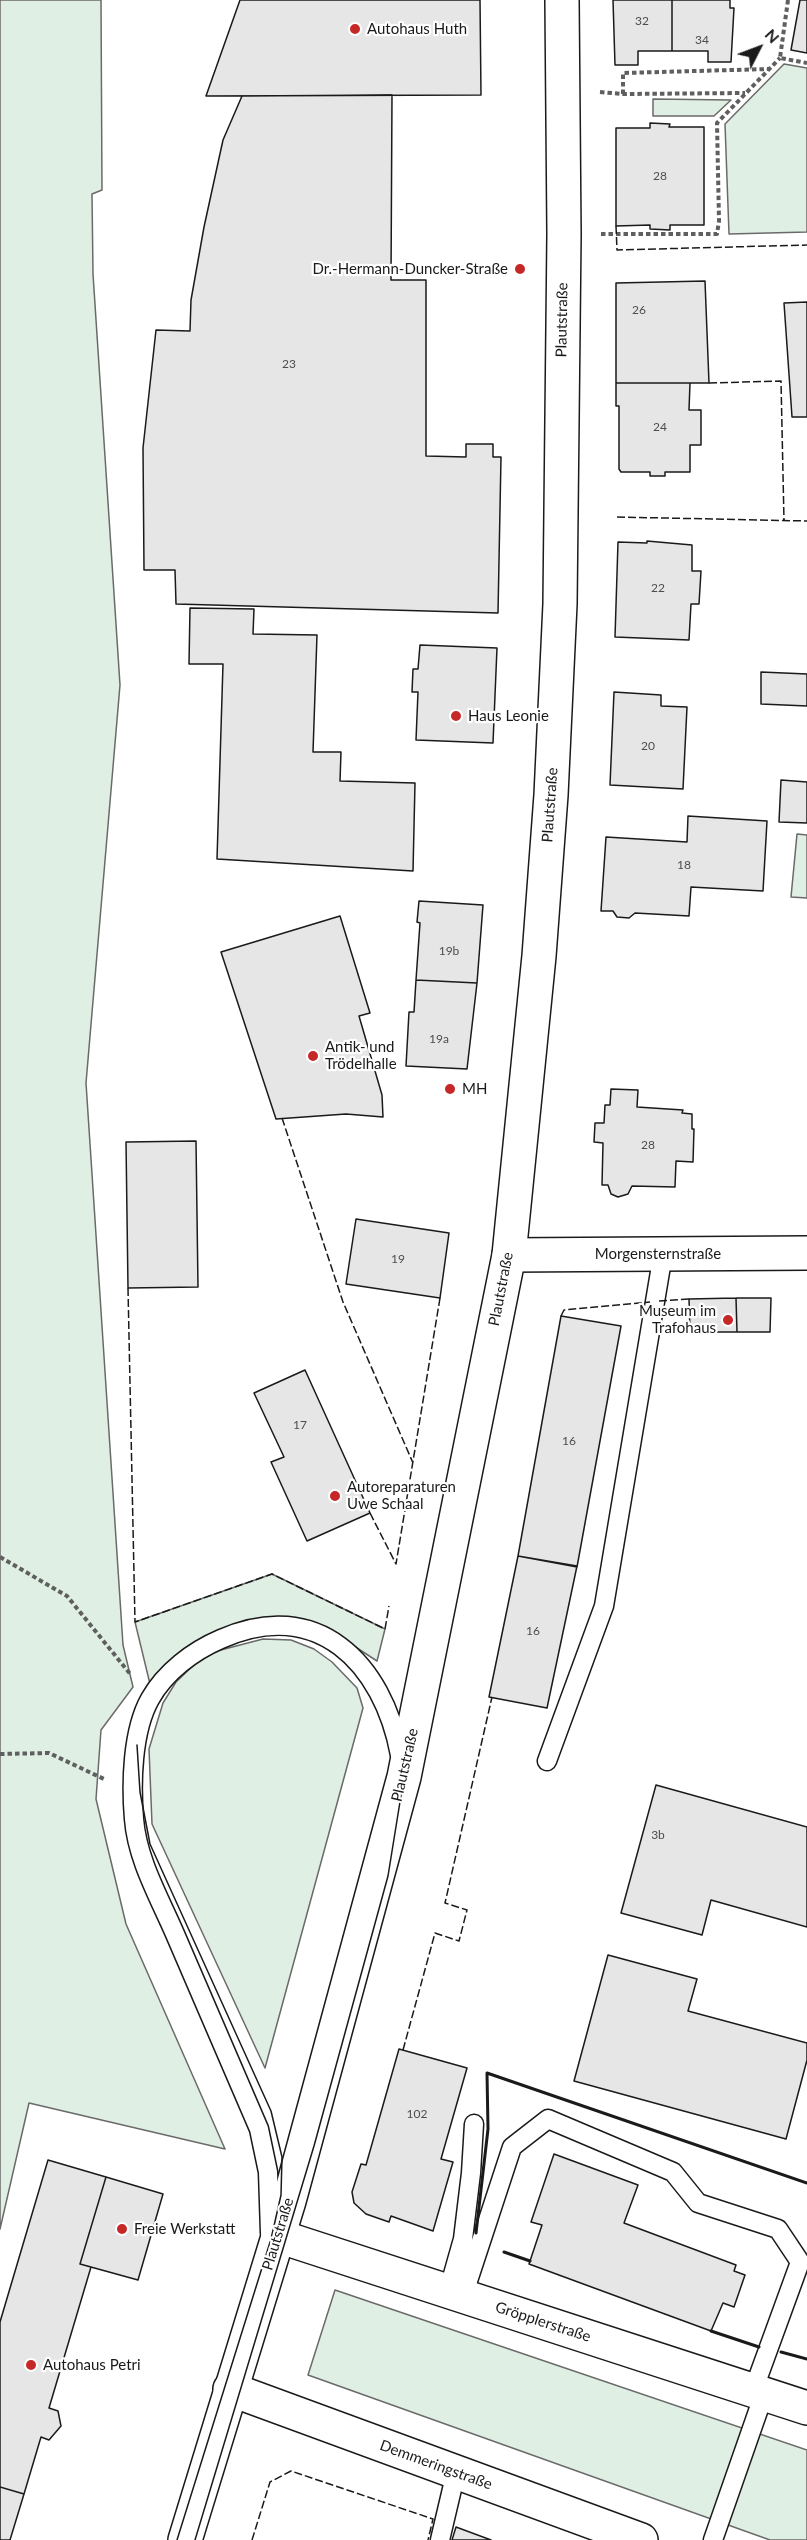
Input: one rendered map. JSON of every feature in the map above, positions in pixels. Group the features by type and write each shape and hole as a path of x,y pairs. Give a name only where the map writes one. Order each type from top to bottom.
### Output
{"main road":[{"name":"Plautstraße","path":"185,2540 276,2244 404,1778 508,1255 539,956 551,795 560,604 564,234 562,0"},
{"name":"Morgensternstraße","path":"508,1255 807,1253"},
{"name":"Gröpplerstraße","path":"276,2244 456,2294 807,2408"},
{"name":"Demmeringstraße","path":"230,2389 641,2540"}],"lane":[{"path":"547,1761 604,1606 663,1254"},
{"path":"276,2244 268,2172 259,2129 137,1846 132,1792 140,1721 150,1699 165,1678 186,1659 207,1645 231,1634 289,1625 324,1634 356,1659 380,1692 395,1728 404,1778"},
{"path":"456,2294 512,2147 548,2120 674,2172 698,2203 778,2229 800,2262 713,2540"},
{"path":"456,2294 471,2173 474,2124"},
{"path":"440,2540 456,2472"}],"path":[{"path":"564,234 717,234 719,221 717,123 780,58 788,0"},
{"path":"780,58 807,63"},
{"path":"623,94 623,73 770,69"},
{"path":"563,89 623,94 746,93"},
{"path":"0,1557 67,1596 150,1699"},
{"path":"0,1754 49,1753 132,1792"}],"green space":[{"path":"0,0 101,0 102,190 92,194 93,274 120,685 86,1083 123,1645 133,1687 101,1730 96,1799 126,1924 225,2149 29,2103 0,2229"},
{"path":"784,64 807,68 807,232 729,234 725,124"},
{"path":"653,99 731,100 714,116 653,116"},
{"path":"797,834 807,835 807,898 791,897"},
{"path":"272,1574 385,1629 377,1661 331,1631 304,1623 209,1637 183,1650 150,1684 135,1622"},
{"path":"263,1639 291,1640 314,1649 332,1662 357,1688 363,1708 265,2068 152,1824 149,1749 163,1703 176,1682 197,1662 217,1651"},
{"path":"335,2290 807,2450 807,2540 770,2540 308,2375"}],"building":[{"name":"Autohaus Huth","path":"240,0 480,0 481,95 206,96"},
{"path":"613,0 672,0 672,51 638,51 638,65 615,65"},
{"path":"672,0 730,0 730,8 734,8 731,62 708,62 708,51 672,51"},
{"path":"800,0 807,0 807,53 791,50"},
{"path":"392,95 391,280 426,280 426,456 466,457 466,444 493,444 493,457 501,457 498,613 176,604 175,570 144,570 143,448 156,330 190,331 191,300 223,140 242,96"},
{"path":"650,123 670,124 669,127 704,127 704,225 670,225 670,230 650,229 650,225 616,226 616,128 650,128"},
{"path":"705,281 709,383 616,383 616,283"},
{"path":"807,302 807,417 792,417 784,303"},
{"path":"616,383 690,383 689,410 701,410 701,445 690,445 690,472 665,472 665,476 650,476 650,472 621,472 619,469 619,406 616,406"},
{"path":"647,541 692,545 692,571 701,571 699,604 691,604 689,640 615,637 618,542 647,543"},
{"path":"190,608 254,609 253,634 317,635 313,752 341,752 340,781 415,783 413,871 217,859 223,664 189,664"},
{"name":"Haus Leonie","path":"420,645 497,648 493,743 416,740 418,692 412,692 413,669 418,669"},
{"path":"761,672 807,674 807,706 761,704"},
{"path":"614,692 661,695 661,706 687,707 683,789 610,785"},
{"path":"781,780 807,782 807,823 779,822"},
{"path":"688,816 767,821 763,891 691,887 689,916 635,913 629,918 617,917 613,911 601,911 606,837 687,842"},
{"path":"419,901 483,905 477,983 416,980 420,923 417,922"},
{"name":"Antik- und Trödelhalle","path":"340,916 370,1013 359,1016 382,1095 383,1117 346,1114 276,1119 221,952"},
{"path":"416,980 477,983 467,1069 406,1066 409,1012 414,1012"},
{"path":"611,1089 638,1090 637,1107 683,1110 682,1113 692,1114 693,1162 676,1161 675,1187 632,1186 628,1194 618,1197 611,1194 608,1185 602,1185 603,1143 594,1142 595,1123 604,1123 605,1105 610,1105"},
{"path":"196,1141 198,1287 128,1288 126,1142"},
{"path":"356,1219 449,1233 440,1298 346,1284"},
{"path":"736,1298 737,1332 690,1332 689,1299"},
{"path":"736,1298 771,1298 770,1332 737,1332"},
{"path":"561,1316 621,1326 577,1567 518,1556"},
{"path":"305,1370 370,1513 307,1541 271,1462 284,1457 254,1393"},
{"path":"518,1556 577,1566 547,1708 489,1697"},
{"path":"656,1785 807,1827 807,1927 711,1900 702,1935 621,1913"},
{"path":"608,1955 697,1979 688,2011 807,2043 807,2060 786,2139 574,2081"},
{"path":"399,2049 467,2068 441,2159 453,2162 433,2231 391,2216 389,2222 366,2214 354,2203 352,2192 361,2164 366,2165"},
{"path":"554,2154 638,2185 624,2223 736,2265 734,2271 745,2275 734,2307 723,2303 711,2331 529,2264 542,2225 531,2222"},
{"name":"Autohaus Petri","path":"48,2160 106,2177 80,2264 91,2267 49,2408 58,2411 61,2426 49,2440 41,2437 24,2494 0,2487 0,2322"},
{"name":"Freie Werkstatt","path":"106,2177 163,2194 138,2280 80,2264"},
{"path":"0,2487 24,2494 10,2540 0,2540"},
{"path":"456,2527 491,2540 452,2540"}],"tram line":[{"path":"137,1745 140,1792 150,1844 271,2111 282,2157 281,2195 271,2239 177,2540"},
{"path":"195,2540 314,2146 388,1876 404,1777"}],"fence":[{"path":"616,226 617,250 807,245"},
{"path":"709,383 781,381 784,521"},
{"path":"617,517 807,521"},
{"path":"282,1118 343,1302 413,1463"},
{"path":"128,1288 135,1622 272,1574 385,1629 389,1606"},
{"path":"370,1513 396,1564 440,1298"},
{"path":"659,1301 689,1299"},
{"path":"561,1316 564,1310 650,1302"},
{"path":"403,2050 435,1933 459,1941 467,1910 445,1903 492,1697"},
{"path":"252,2540 270,2482 291,2471 433,2519 428,2540"}],"wall":[{"path":"476,2233 488,2129 487,2073 807,2183"},
{"path":"504,2252 530,2261"},
{"path":"711,2331 759,2347"},
{"path":"781,2352 807,2359"}],"place":[{"name":"Autohaus Huth","path":"355,29"},
{"name":"Dr.-Hermann-Duncker-Straße","path":"520,269"},
{"name":"Haus Leonie","path":"456,716"},
{"name":"Antik- und Trödelhalle","path":"313,1056"},
{"name":"MH","path":"450,1089"},
{"name":"Museum im Trafohaus","path":"728,1320"},
{"name":"Autoreparaturen Uwe Schaal","path":"335,1496"},
{"name":"Freie Werkstatt","path":"122,2229"},
{"name":"Autohaus Petri","path":"31,2365"}]}
